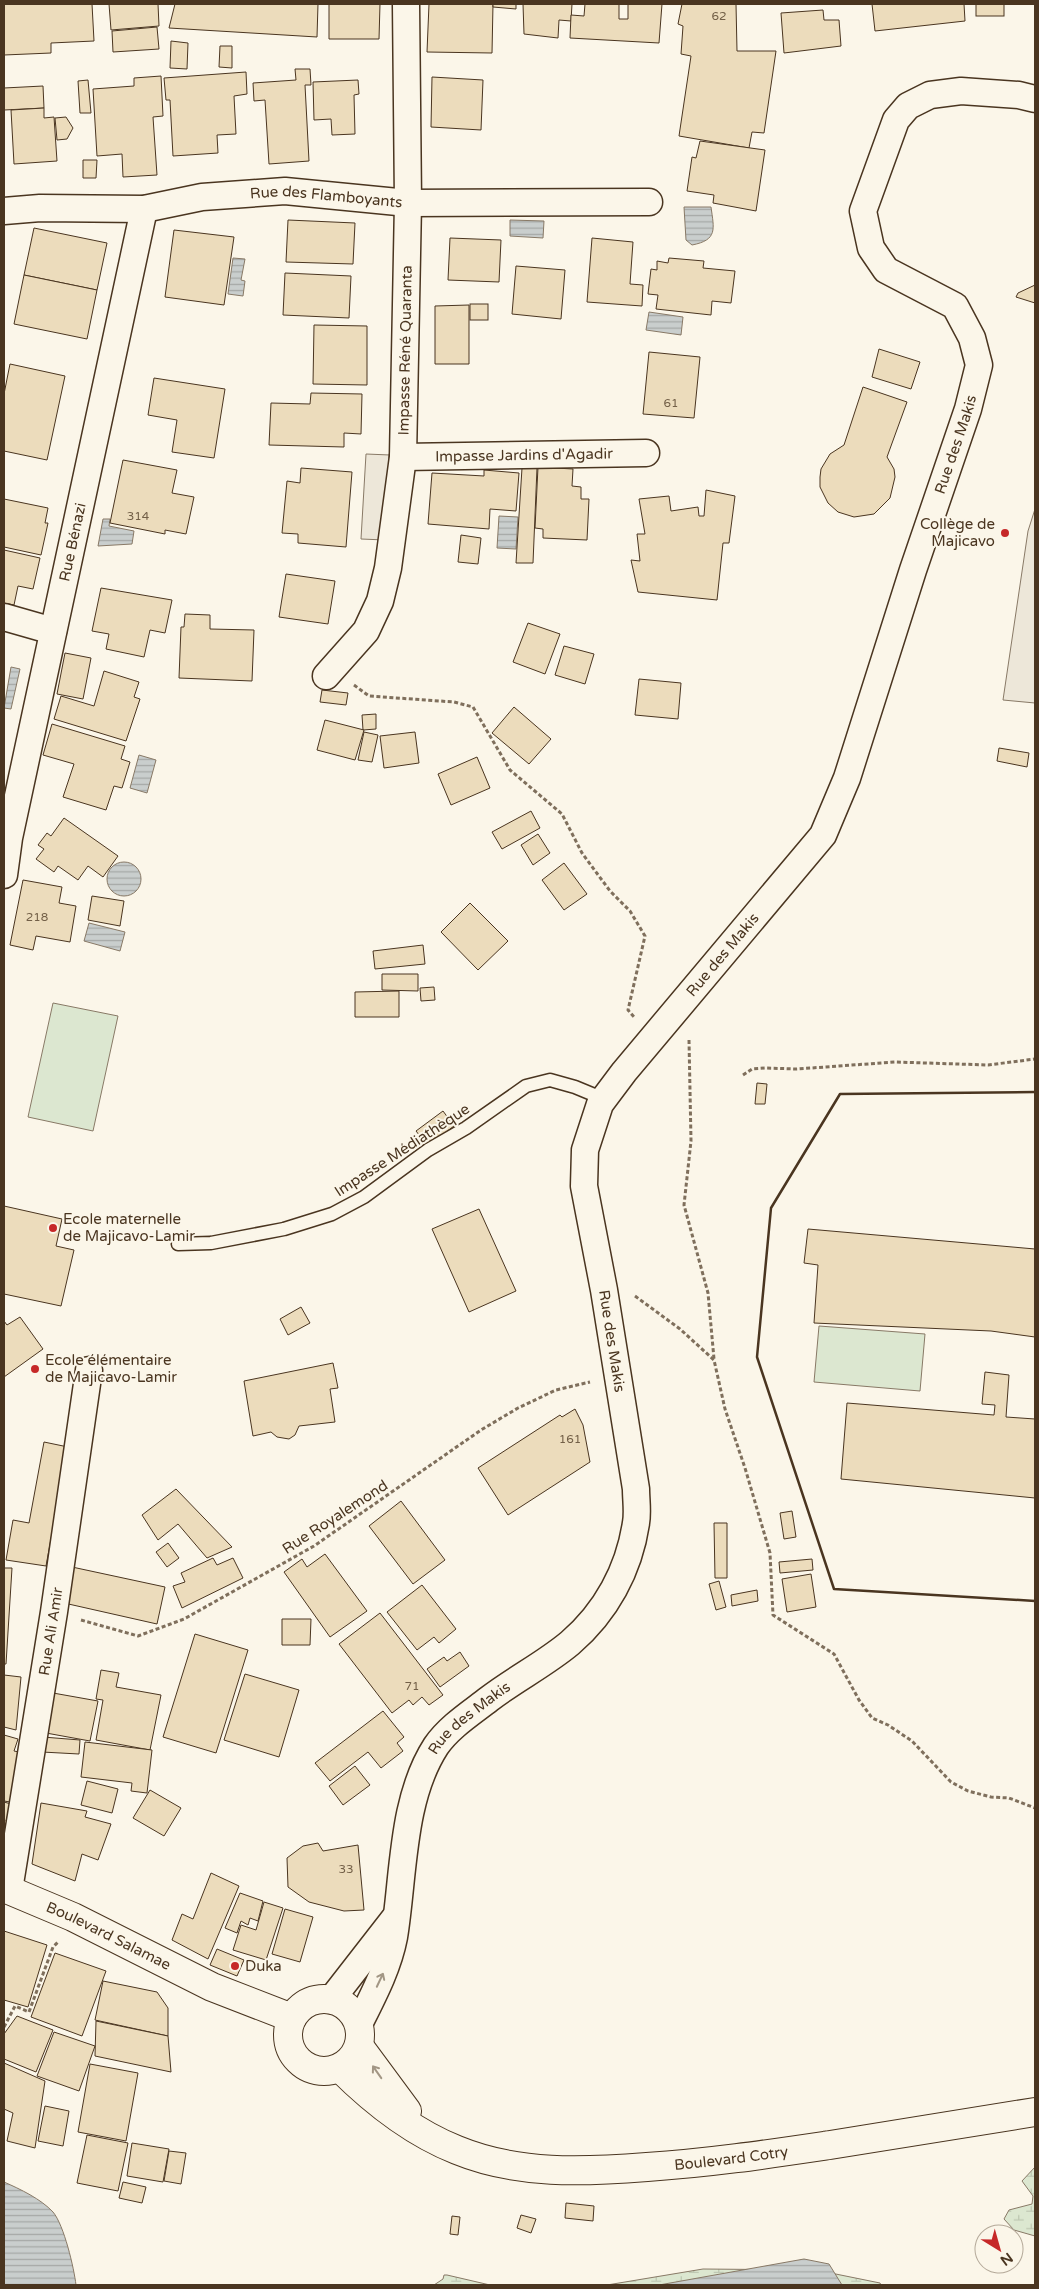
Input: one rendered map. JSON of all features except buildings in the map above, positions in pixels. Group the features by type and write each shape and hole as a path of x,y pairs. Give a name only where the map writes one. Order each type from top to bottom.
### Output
{"main road":[{"name":"Boulevard Salamae","path":"6,1889 73,1917 212,1987 292,2018"},
{"name":"Boulevard Salamae","path":"212,1987 290,2048"},
{"path":"359,2035 352,2059 340,2068 325,2072 310,2069 298,2060 290,2048 288,2033 292,2018 302,2007 316,2000 331,2000 345,2005 356,2016 359,2035 394,2095 429,2137"},
{"name":"Boulevard Cotry","path":"340,2068 365,2092 429,2137 458,2151 496,2162 543,2170 588,2172 752,2157 1035,2112"}],"street":[{"name":"Impasse Réné Quaranta","path":"326,676 366,631 380,601 388,568 403,457 408,204 406,4"},
{"name":"Rue des Makis","path":"359,2035 387,1964 396,1916 405,1840 419,1782 436,1746 459,1722 570,1643 599,1614 618,1583 629,1556 636,1522 636,1489 584,1186 585,1150 604,1099 652,1039 823,836 847,778 913,570 968,410 979,365 972,338 955,306 886,270 871,248 864,211 896,120 908,106 930,95 961,90 1019,95 1035,99"},
{"name":"Rue des Flamboyants","path":"4,211 40,208 144,209 202,197 285,191 408,204 649,202"},
{"name":"Rue Bénazi","path":"4,875 6,837 53,631 144,209"},
{"name":"Impasse Jardins d'Agadir","path":"403,457 646,453"},
{"path":"4,617 53,631"},
{"name":"Rue Ali Amir","path":"6,1889 54,1612 90,1370"},
{"path":"331,2000 396,1916"}],"lane":[{"name":"Impasse Médiathèque","path":"178,1244 211,1243 284,1229 332,1214 364,1197 428,1150 466,1128 526,1086 550,1080 575,1087 604,1099"}],"path":[{"path":"326,676 347,681 369,696 454,702 473,707 510,770 562,814 582,853 610,891 630,911 645,936 628,1010 652,1039"},
{"path":"686,999 690,1062 691,1141 684,1205 708,1294 714,1360 725,1409 770,1553 773,1615 834,1654 859,1700 872,1718 888,1725 912,1741 951,1782 968,1791 991,1797 1008,1798 1035,1808"},
{"path":"743,1075 752,1069 765,1068 797,1069 895,1062 988,1065 1035,1059"},
{"path":"635,1296 680,1330 714,1360"},
{"name":"Rue Royalemond","path":"54,1612 138,1636 184,1619 314,1546 481,1430 518,1408 556,1390 618,1377"},
{"path":"4,2027 15,2006 29,2012 53,1947 63,1937"}],"green space":[{"path":"53,1003 118,1016 93,1131 28,1117"},
{"path":"819,1326 925,1334 920,1391 814,1382"},
{"path":"1035,2167 1035,2236 1024,2233 1024,2224 1009,2224 1004,2219 1009,2210 1032,2204 1033,2196 1022,2181"},
{"path":"703,2269 816,2270 880,2283 881,2285 607,2285"},
{"path":"444,2275 490,2285 434,2285 443,2279"}],"shaded area":[{"path":"684,207 711,207 713,227 710,237 692,245 686,240"},
{"path":"510,220 544,221 543,238 510,236"},
{"path":"233,258 245,259 241,280 245,281 243,296 228,294"},
{"path":"649,312 683,317 681,335 646,330"},
{"path":"366,454 390,455 385,540 361,539"},
{"path":"1035,509 1035,703 1003,700 1028,531"},
{"path":"499,516 518,517 516,549 497,548"},
{"path":"103,519 110,519 109,526 134,531 132,544 98,546"},
{"path":"11,667 20,669 11,709 4,708"},
{"path":"139,755 156,760 147,793 130,788"},
{"path":"124,862 136,867 141,879 136,891 124,896 112,891 107,879 112,867"},
{"path":"89,923 125,932 120,951 84,941"},
{"path":"4,2182 23,2191 53,2212 65,2236 76,2285 4,2285"},
{"path":"804,2259 829,2264 842,2285 659,2285"}],"wall":[{"path":"1035,1092 840,1094 771,1208 757,1357 834,1589 1035,1601"}],"place":[{"name":"Collège de Majicavo","path":"1005,533"},
{"name":"Ecole maternelle de Majicavo-Lamir","path":"53,1228"},
{"name":"Ecole élémentaire de Majicavo-Lamir","path":"35,1369"},
{"name":"Duka","path":"235,1966"}]}
